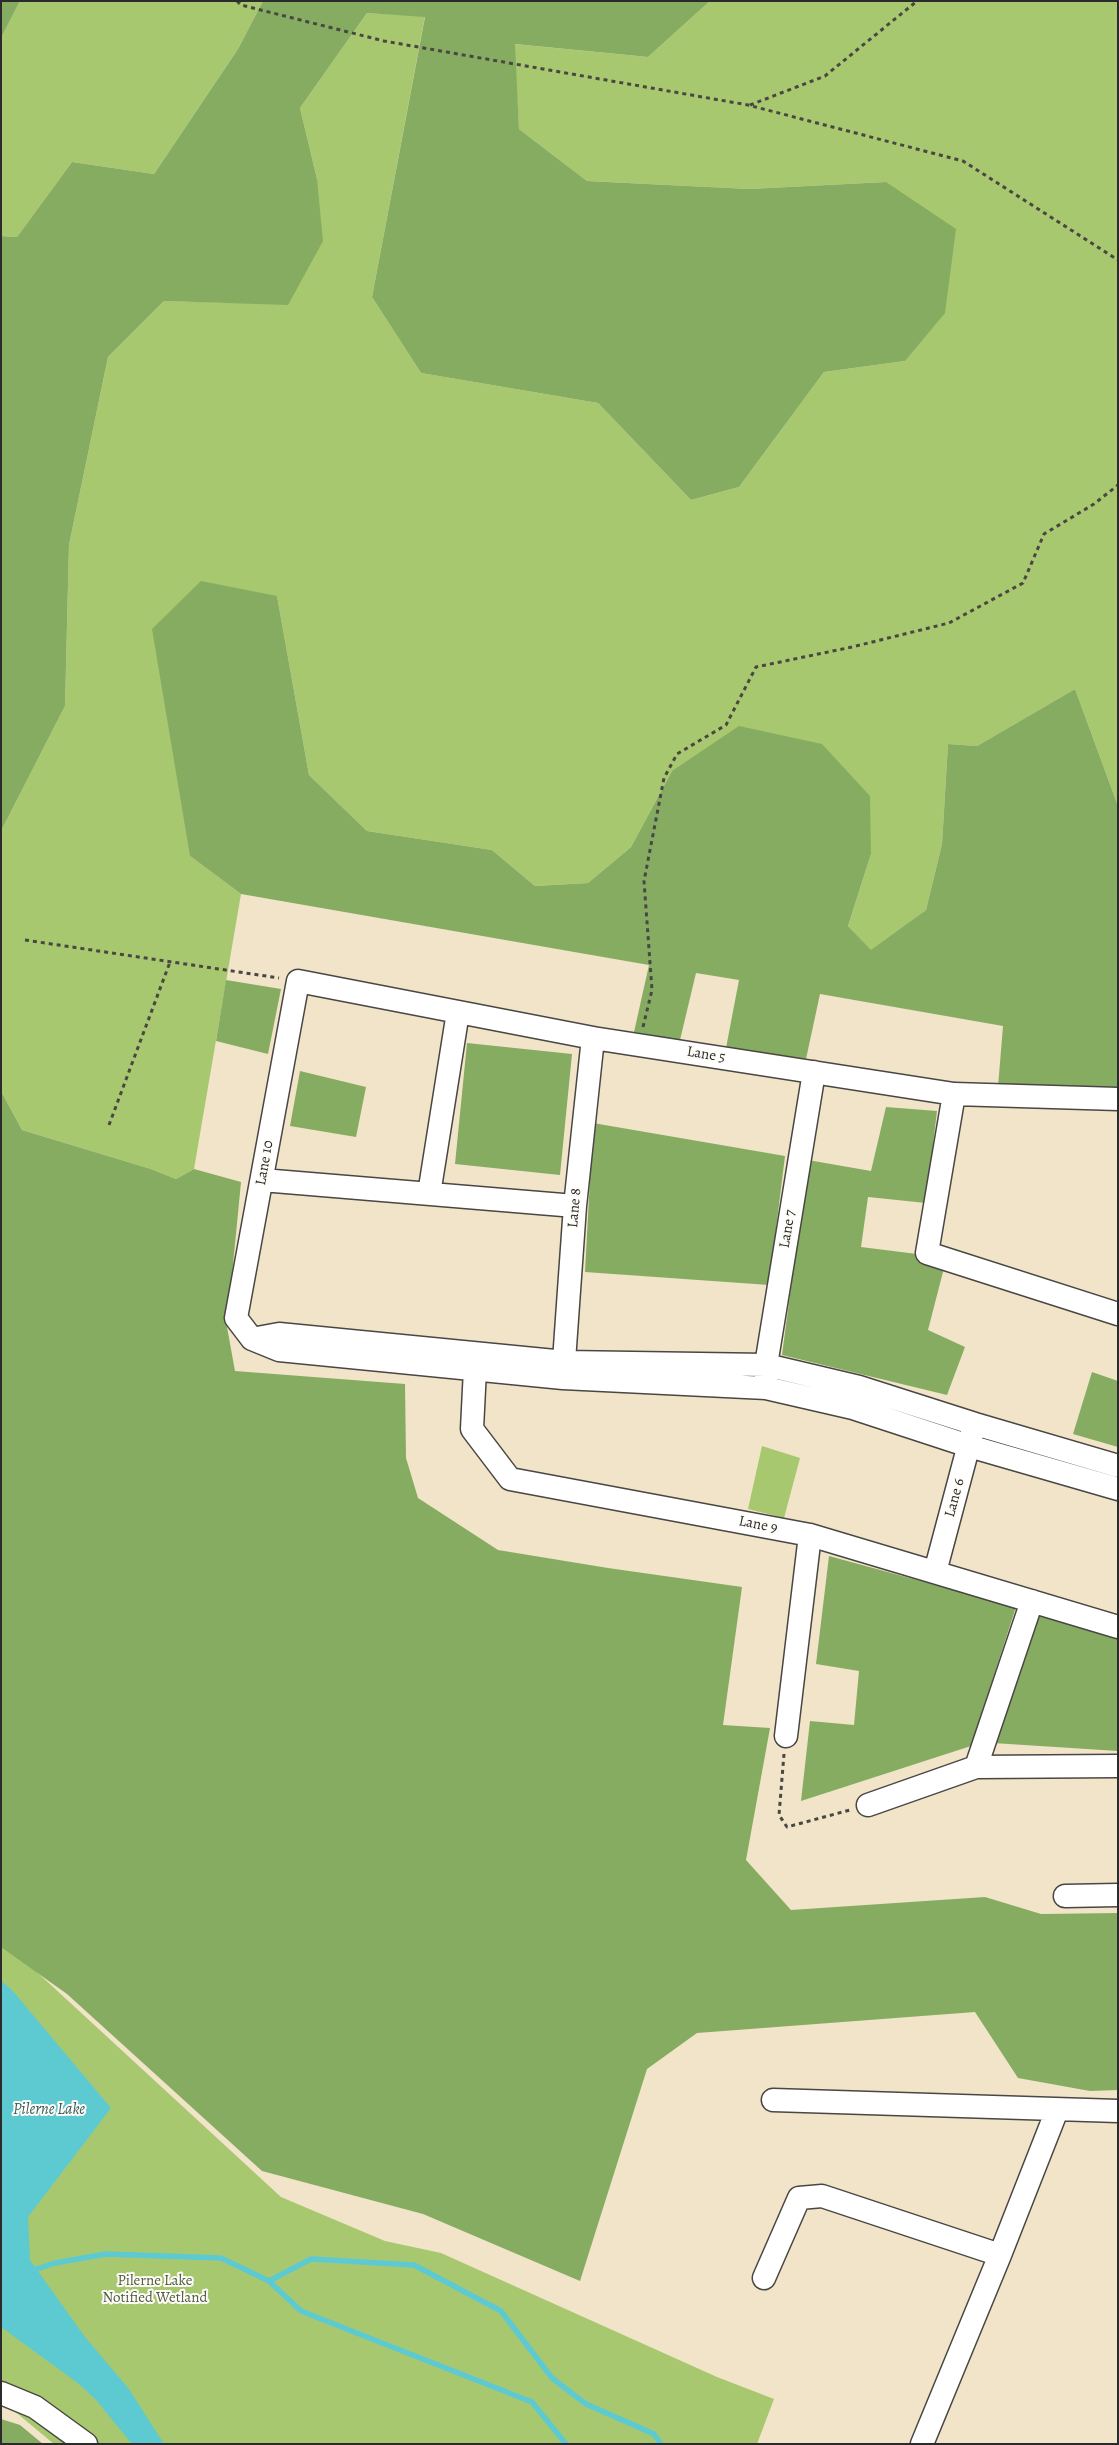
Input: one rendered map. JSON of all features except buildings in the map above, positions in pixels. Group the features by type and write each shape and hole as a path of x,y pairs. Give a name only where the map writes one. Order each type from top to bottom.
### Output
{"street":[{"name":"Lane 5","path":"298,981 593,1038 954,1094 1118,1099"},
{"name":"Lane 10","path":"252,1339 236,1318 298,981"},
{"path":"429,1194 458,1012"},
{"name":"Lane 8","path":"564,1370 575,1206 593,1038"},
{"name":"Lane 7","path":"766,1388 766,1364 814,1072"},
{"path":"954,1094 927,1253 1118,1314"},
{"path":"262,1180 575,1206"},
{"path":"252,1339 279,1334 564,1370 766,1388 853,1408 969,1446 1118,1489"},
{"path":"252,1339 279,1350 475,1369 564,1370 766,1364 859,1387 974,1424 1118,1466"},
{"name":"Lane 9","path":"475,1369 472,1429 510,1479 810,1535 1118,1626"},
{"name":"Lane 6","path":"935,1572 974,1424"},
{"path":"786,1736 810,1535"},
{"path":"976,1767 1032,1601"},
{"path":"868,1805 976,1767 1118,1766"},
{"path":"1065,1896 1118,1895"},
{"path":"773,2100 1057,2110 1118,2110"},
{"path":"922,2444 1057,2110"},
{"path":"764,2278 799,2198 822,2196 1000,2255"},
{"path":"1,2393 35,2407 86,2444"}],"path":[{"path":"237,1 241,5 384,41 748,106 963,161 1118,260"},
{"path":"748,106 825,76 917,1"},
{"path":"639,1045 652,990 644,881 664,778 677,754 726,725 756,667 852,647 948,623 1023,583 1044,534 1094,504 1118,485"},
{"path":"25,940 298,981"},
{"path":"110,1125 170,962"},
{"path":"786,1736 779,1815 788,1828 868,1805"}],"green space":[{"path":"1,1 20,1 1,38"},
{"path":"20,1 263,1 238,49 154,174 72,162 17,237 1,236 1,38"},
{"path":"263,1 710,1 648,57 515,44 519,129 587,181 749,189 886,182 956,229 945,313 905,361 824,372 739,487 691,500 598,403 421,373 372,297 425,17 367,13 300,108 317,179 323,241 288,305 164,301 108,357 69,545 65,706 1,831 1,236 17,237 72,162 154,174 238,49"},
{"path":"710,1 1118,1 1118,806 1075,689 977,746 948,744 942,844 926,910 871,951 848,926 871,854 672,771 631,847 588,883 535,886 492,850 367,831 309,775 277,596 190,856 241,894 194,1169 176,1179 151,1169 22,1130 1,1091 1,831 65,706 69,545 108,357 164,301 288,304 317,179 300,108 367,13 425,16 372,297 421,373 598,403 691,500 739,487 824,372 905,361 886,182 749,189 587,181 519,129 514,44 648,57"},
{"path":"201,581 277,596 309,775 367,831 492,850 535,886 588,883 631,847 672,771 739,726 822,744 870,796 871,854 848,926 871,950 926,910 942,844 948,744 977,746 1075,689 1118,806 1118,1090 998,1087 1003,1026 820,994 806,1059 726,1048 739,980 696,973 680,1040 634,1032 649,965 241,894 190,856 152,629"},
{"path":"226,980 281,989 268,1054 216,1041"},
{"path":"467,1043 572,1054 560,1175 455,1164"},
{"path":"300,1071 366,1087 356,1137 290,1126"},
{"path":"1,1091 22,1130 151,1169 176,1179 194,1169 241,1182 227,1327 235,1371 405,1384 406,1458 418,1498 498,1550 742,1587 723,1725 770,1728 746,1860 791,1910 985,1897 1041,1914 1118,1913 1118,2090 1090,2091 1018,2078 975,2012 697,2033 647,2069 580,2281 423,2214 262,2171 67,1994 1,1947"},
{"path":"886,1107 937,1111 926,1203 868,1197 861,1247 917,1254 944,1268 928,1330 965,1347 947,1395 782,1355 808,1160 871,1171"},
{"path":"593,1123 785,1156 769,1285 585,1272"},
{"path":"1092,1372 1118,1381 1118,1447 1073,1434"},
{"path":"762,1446 800,1458 784,1518 748,1509"},
{"path":"829,1556 1016,1607 971,1746 801,1801 810,1721 854,1725 859,1671 816,1664"},
{"path":"1035,1611 1118,1639 1118,1751 993,1743"},
{"name":"Pilerne Lake Notified Wetland","path":"1,1939 281,2197 385,2241 441,2253 717,2377 774,2399 757,2444 54,2444 1,2400"},
{"path":"1,2419 20,2425 43,2444 1,2444"}],"water":[{"name":"Pilerne Lake","path":"1,1981 12,1990 111,2108 28,2217 30,2260 85,2337 129,2389 164,2444 132,2444 96,2400 79,2384 1,2327"}],"waterway":[{"path":"30,2271 55,2263 106,2254 221,2258 269,2281 311,2259 414,2265 501,2311 552,2378 586,2404 654,2434 661,2444"},
{"path":"269,2281 301,2311 532,2402 566,2444"}]}
